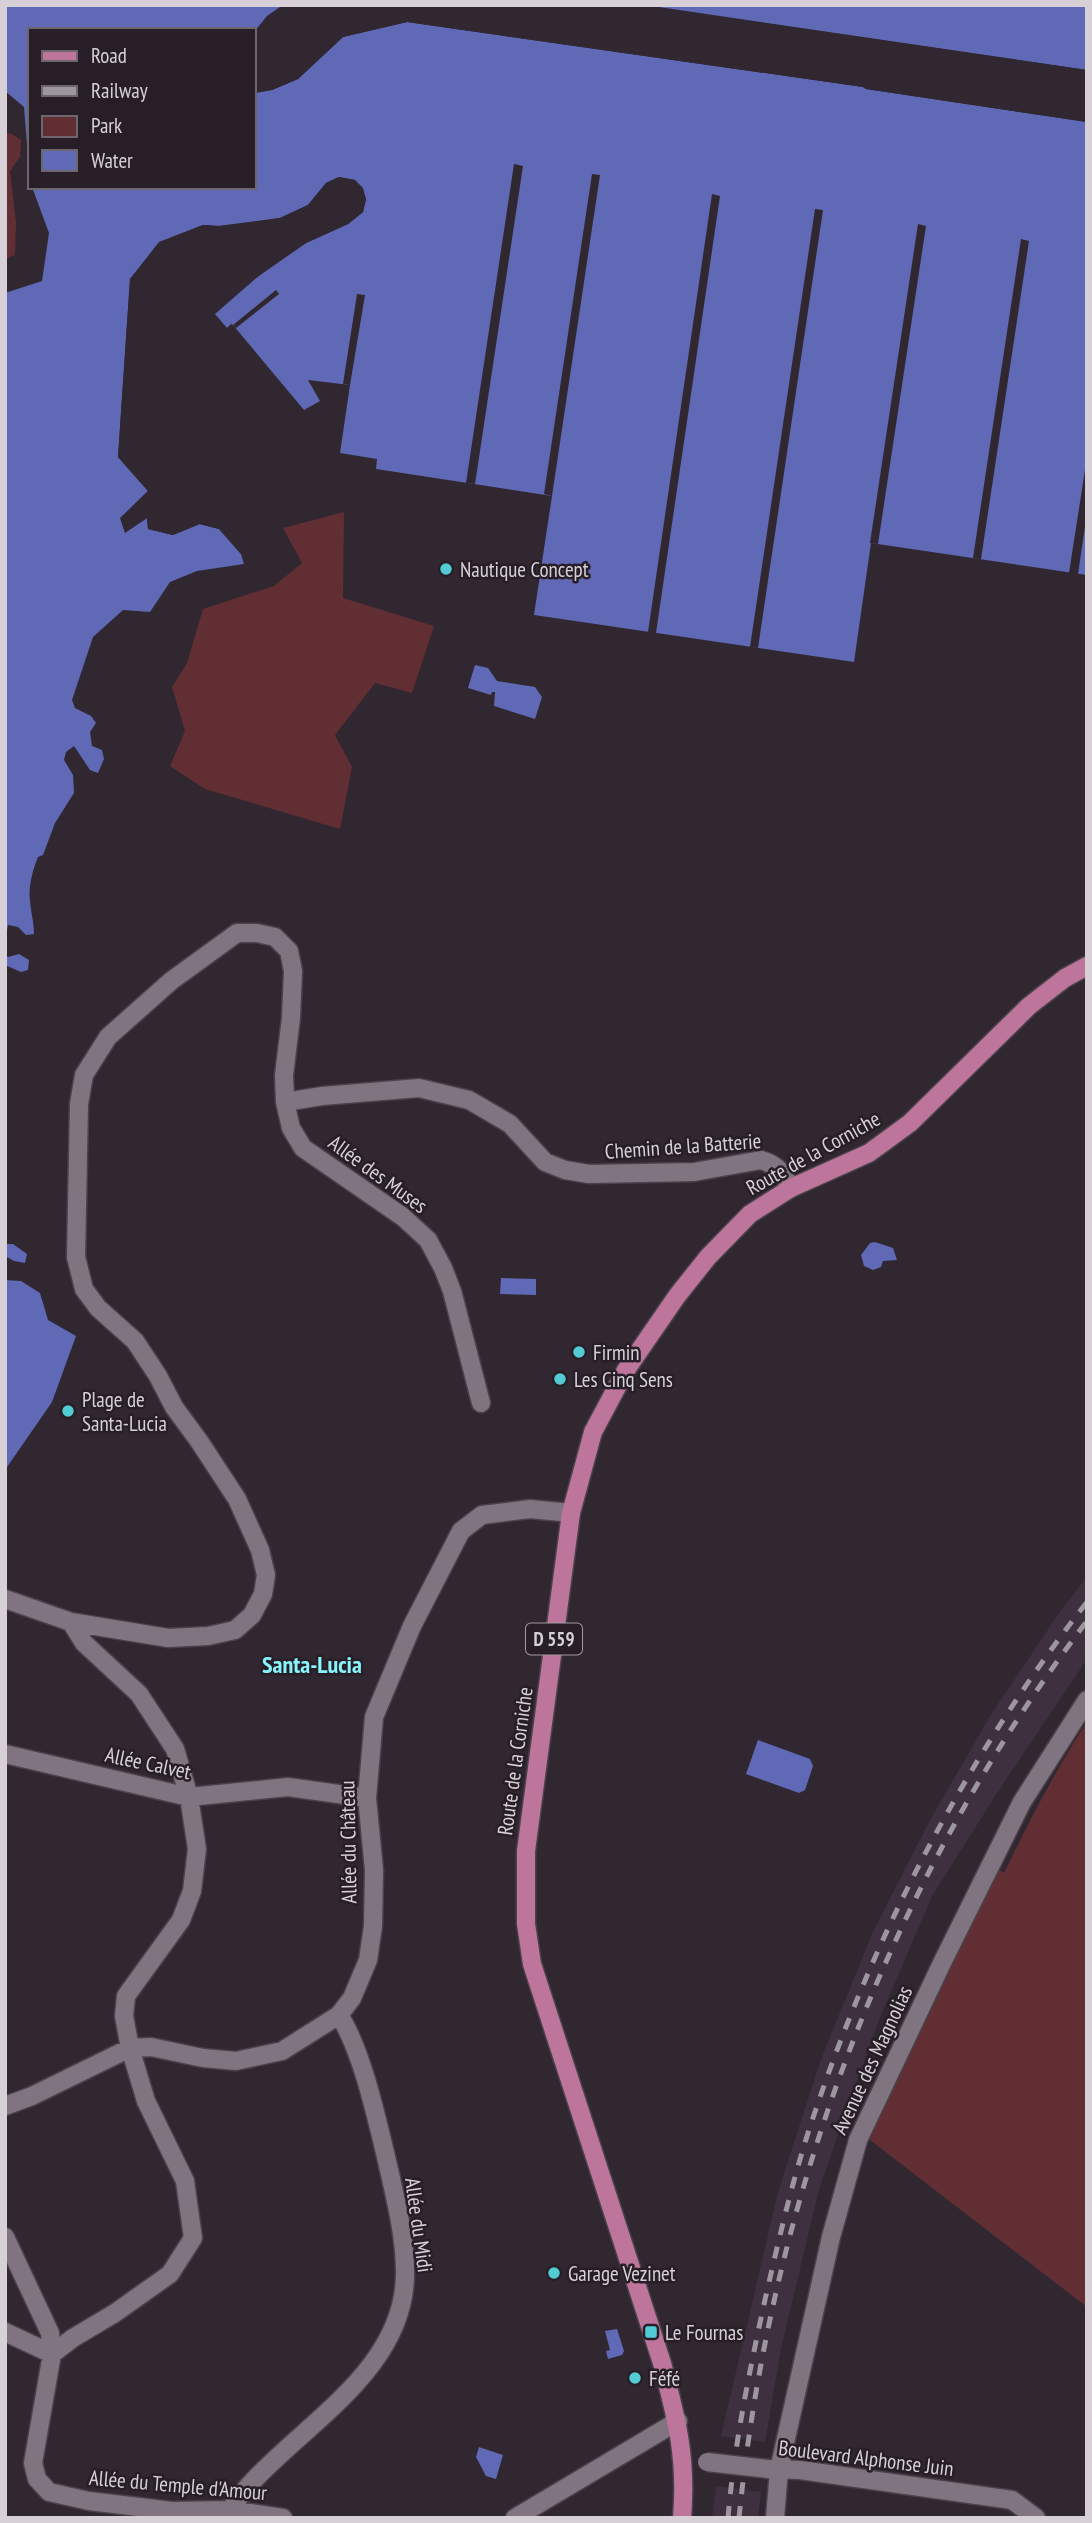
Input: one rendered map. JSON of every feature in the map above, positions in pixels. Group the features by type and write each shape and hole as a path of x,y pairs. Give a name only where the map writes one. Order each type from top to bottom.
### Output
{"main road":[{"name":"Route de la Corniche","path":"682,2518 684,2462 678,2421 662,2363 532,1964 526,1924 526,1851 571,1513 593,1432 626,1370 677,1296 708,1257 750,1214 791,1188 869,1153 910,1123 1029,1006 1065,978 1087,966"}],"street":[{"name":"Allée des Muses","path":"5,1600 71,1622 168,1638 208,1636 235,1630 252,1615 263,1594 266,1575 260,1550 237,1499 174,1407 135,1341 98,1308 84,1289 76,1256 79,1104 84,1075 108,1037 171,981 237,933 275,937 289,951 293,971 284,1075 285,1102 291,1128 303,1148 403,1217 428,1240 452,1291 481,1403"},
{"name":"Chemin de la Batterie","path":"285,1102 322,1096 419,1088 469,1100 510,1124 545,1163 565,1170 589,1174 675,1173 761,1160 775,1164 791,1188"},
{"name":"Allée du Château","path":"5,2106 32,2096 130,2048 151,2047 203,2058 236,2061 282,2051 339,2015 352,1998 368,1960 371,1937 374,1870 367,1798 374,1717 412,1626 461,1531 482,1515 530,1509 571,1513"},
{"path":"5,2332 52,2354 170,2274 193,2238 185,2181 146,2101 124,2017 126,1996 181,1920 192,1891 197,1849 189,1797 175,1749 139,1694 84,1643 71,1622"},
{"name":"Avenue des Magnolias","path":"775,2518 774,2469 831,2237 858,2140 1022,1802 1087,1700"},
{"name":"Allée Calvet","path":"5,1754 189,1797 288,1787 367,1798"},
{"name":"Allée du Midi","path":"230,2510 252,2482 361,2379 387,2340 403,2301 405,2271 398,2207 373,2108 349,2030 339,2015"},
{"name":"Allée du Temple d'Amour","path":"5,2237 50,2333 52,2354 33,2463 37,2479 49,2492 89,2501 172,2511 230,2510 283,2518"},
{"path":"515,2518 678,2421"},
{"name":"Boulevard Alphonse Juin","path":"684,2462 800,2470 1012,2500 1036,2518"}],"shaded area":[{"path":"1087,1576 1087,1659 932,1896 878,2022 819,2189 781,2349 765,2442 721,2436 778,2192 821,2059 872,1934 929,1822 990,1716"},
{"path":"716,2486 761,2492 758,2518 712,2518"}],"green space":[{"path":"10,133 21,140 20,157 10,171 16,223 15,255 5,259 5,134"},
{"path":"344,512 343,598 434,626 412,693 375,683 335,735 352,767 340,829 205,789 170,766 185,731 172,687 187,663 203,609 274,586 302,563 283,528"},
{"path":"1087,1722 1087,2307 870,2140 881,2104 998,1869 1004,1873 1043,1796"}],"water":[{"path":"5,5 283,5 267,16 256,30 28,28 28,157 24,107 5,91"},
{"path":"645,5 1087,5 1087,70"},
{"path":"407,22 1087,122 1087,575 871,543 854,662 534,615 552,496 376,469 377,459 340,453 350,385 308,380 320,401 304,410 233,325 227,328 215,314 263,272 306,243 348,224 363,212 366,199 355,180 339,177 326,183 308,205 280,218 219,226 203,225 160,242 130,279 118,457 148,491 121,518 125,532 147,518 148,529 173,535 199,524 219,529 241,554 244,564 197,571 170,582 150,612 123,610 93,637 72,700 75,708 91,716 96,723 90,732 92,746 102,750 104,759 98,773 90,770 74,746 66,752 64,760 73,775 74,793 55,823 33,873 30,896 34,934 26,935 18,927 8,925 6,935 5,293 42,281 49,233 33,189 256,189 256,93 272,90 298,79 343,37"},
{"path":"475,665 488,668 497,681 535,687 542,697 535,719 494,706 495,692 491,695 468,688"},
{"path":"19,954 29,960 28,970 21,972 5,965 5,955 8,957"},
{"path":"870,1243 893,1248 897,1260 883,1261 881,1267 873,1270 864,1266 861,1255"},
{"path":"7,1244 13,1244 27,1254 25,1263 5,1256"},
{"path":"501,1278 536,1279 536,1295 500,1294"},
{"path":"5,1280 21,1281 40,1293 48,1320 76,1336 52,1402 5,1470"},
{"path":"758,1740 810,1759 813,1766 805,1790 799,1793 746,1774"},
{"path":"617,2329 624,2351 622,2355 608,2359 606,2351 610,2350 605,2331"},
{"path":"479,2447 503,2455 496,2479 486,2476 476,2457"}],"pier":[{"path":"641,5 1087,70 1087,73 644,9"},
{"path":"407,19 864,83 867,86 1087,118 1087,122 407,22 343,37 298,79 272,90 256,93 256,90 271,87 296,76 342,34"},
{"path":"514,164 523,166 475,484 466,483"},
{"path":"592,174 600,175 552,496 544,494"},
{"path":"339,177 355,180 363,188 366,199 363,212 348,224 306,243 256,278 253,275 304,240 346,221 360,210 363,199 353,183 339,181 328,185 309,208 282,221 204,229 184,235 162,245 133,281 122,456 152,492 124,519 127,527 147,515 151,517 151,526 173,531 200,520 221,527 244,552 241,554 219,529 200,524 173,535 148,529 147,518 125,533 120,518 148,491 118,457 130,279 159,242 203,225 219,226 280,218 308,205 326,183"},
{"path":"712,194 720,196 656,633 652,633 648,632"},
{"path":"815,209 823,210 758,648 750,647"},
{"path":"918,224 926,226 878,544 870,543"},
{"path":"1021,239 1029,241 981,559 978,559 973,558"},
{"path":"276,290 279,294 236,328 233,325"},
{"path":"357,294 365,295 350,385 343,384"},
{"path":"1087,457 1087,513 1078,574 1069,573"}],"railway":[{"path":"728,2518 743,2410 775,2255 801,2157 840,2041 897,1909 965,1781 1003,1719 1087,1602"},
{"path":"739,2518 755,2398 779,2278 811,2160 852,2045 899,1933 954,1824 1017,1720 1087,1621"}],"place":[{"name":"Nautique Concept","path":"446,569"},
{"name":"Firmin","path":"579,1352"},
{"name":"Les Cinq Sens","path":"560,1379"},
{"name":"Plage de Santa-Lucia","path":"68,1411"},
{"name":"Garage Vezinet","path":"554,2273"},
{"name":"Le Fournas","path":"651,2332"},
{"name":"Féfé","path":"635,2378"}],"district":[{"name":"Santa-Lucia","path":"312,1664"}]}
